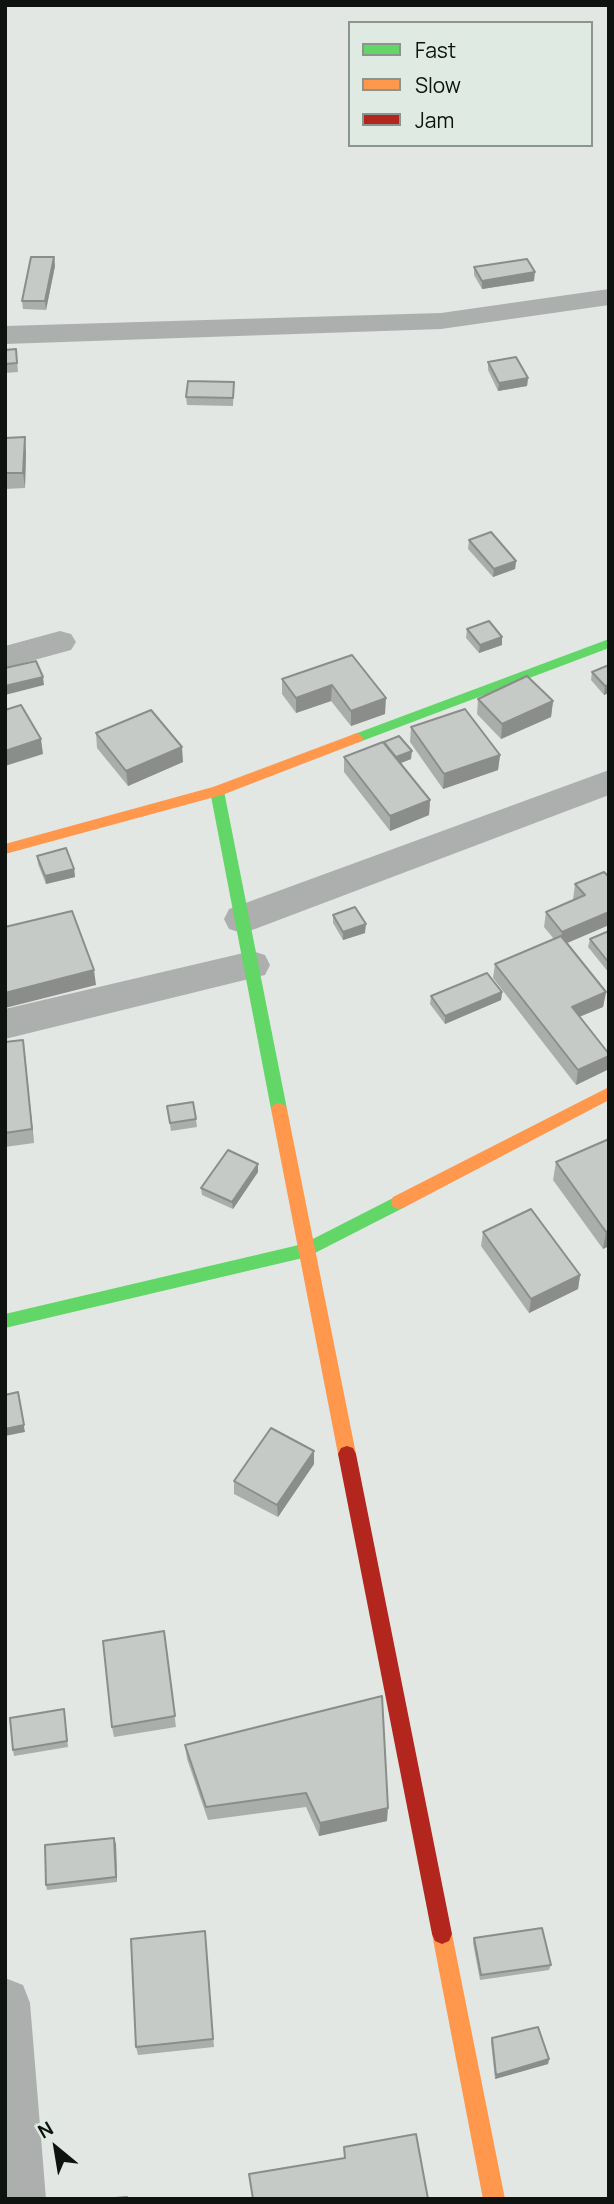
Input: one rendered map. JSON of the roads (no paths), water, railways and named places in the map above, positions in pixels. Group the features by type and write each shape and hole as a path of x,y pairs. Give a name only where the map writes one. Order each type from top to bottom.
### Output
{"street":[{"path":"5,335 441,321 609,297"},
{"path":"5,657 60,642"},
{"path":"5,849 217,791 609,643"},
{"path":"242,919 609,782"},
{"path":"217,791 494,2199"},
{"path":"5,1024 251,965"},
{"path":"5,1321 307,1250 609,1093"},
{"path":"5,2003 20,2199"}]}
